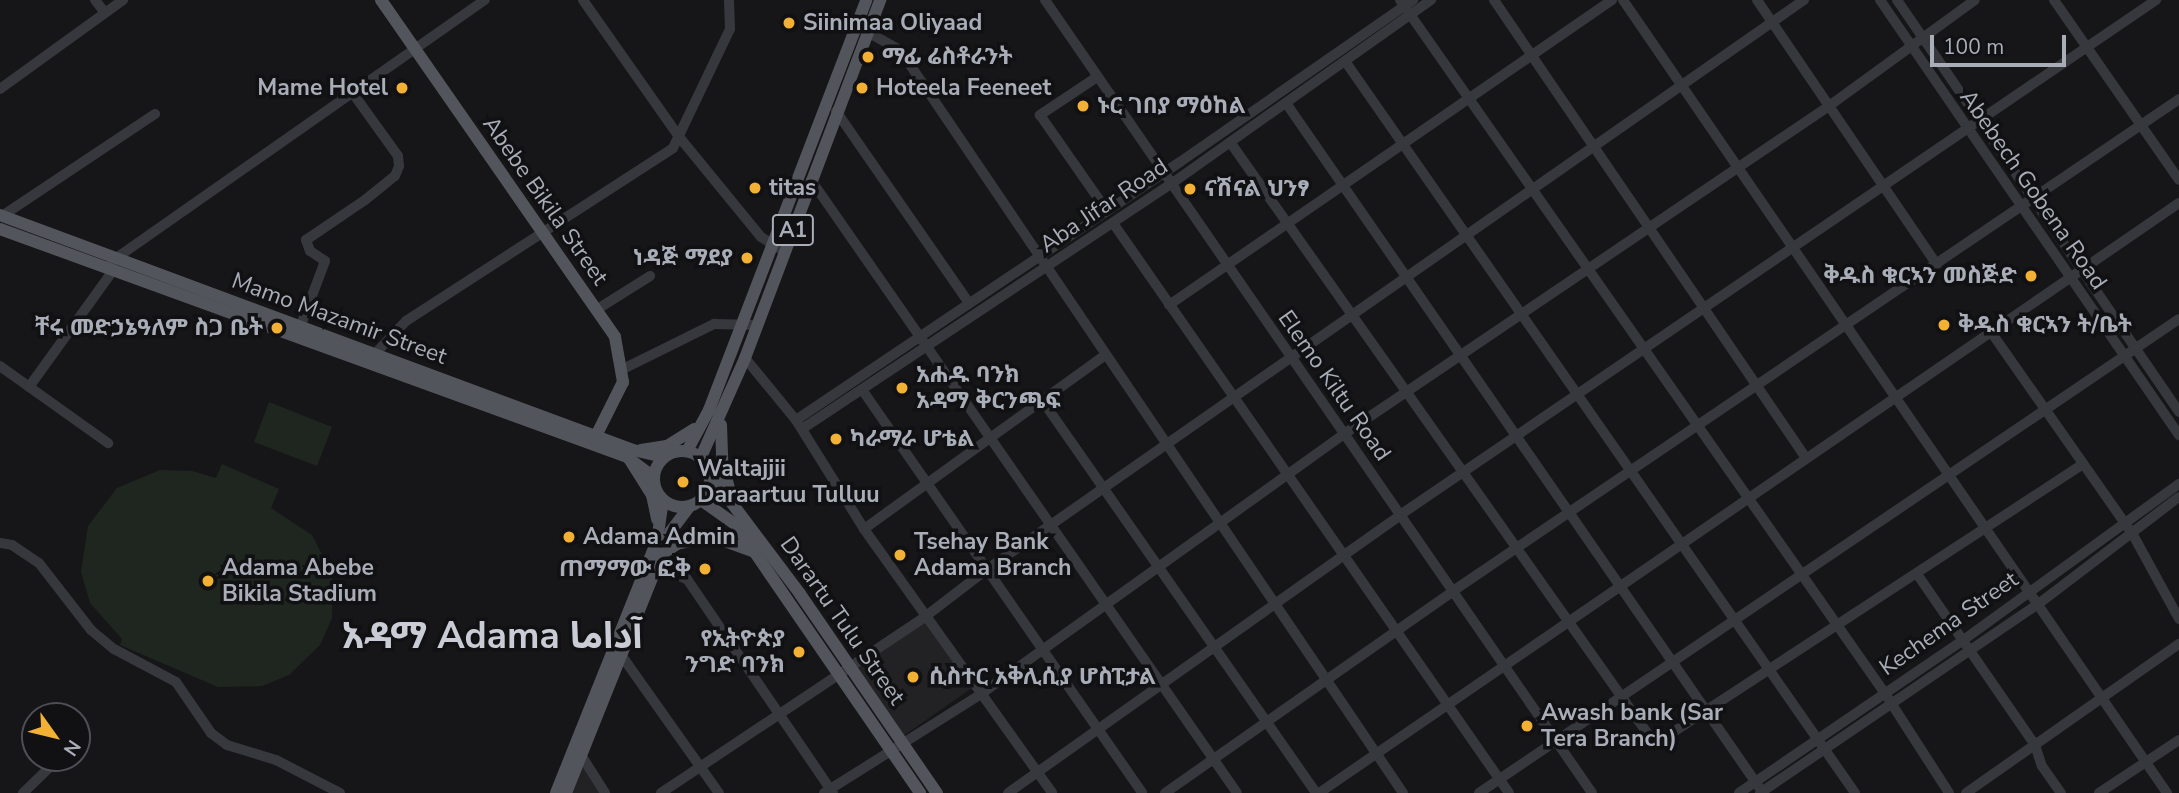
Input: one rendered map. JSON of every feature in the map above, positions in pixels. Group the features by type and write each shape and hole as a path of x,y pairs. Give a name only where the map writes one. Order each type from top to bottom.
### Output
{"main road":[{"name":"Abebe Bikila Street","path":"381,0 615,337 623,369 613,408 596,436"},
{"name":"A1","path":"687,451 705,419 744,322 811,180 862,29 866,0"},
{"name":"A1","path":"701,457 721,418 745,358 779,250 862,29 880,0"},
{"name":"Mamo Mazamir Street","path":"1,220 109,267 630,454 664,457"},
{"path":"721,418 725,479 753,532"},
{"path":"660,533 652,495 630,454 677,442 705,419"},
{"name":"Mamo Mazamir Street","path":"579,435 596,436 630,454 654,477"},
{"path":"556,793 616,651 676,521 709,489 710,474 701,457 687,451 664,457 654,477 663,500 660,533 616,651 566,793"},
{"name":"Darartu Tulu Street","path":"710,474 753,532 896,745 937,793"},
{"path":"663,500 695,503"},
{"name":"Darartu Tulu Street","path":"695,503 736,525 844,670"},
{"path":"659,560 692,538 711,537 755,553"},
{"name":"Darartu Tulu Street","path":"896,745 920,793"}],"street":[{"path":"94,0 105,13"},
{"path":"0,89 123,0"},
{"path":"29,387 109,267 485,0"},
{"path":"583,0 680,138 779,250"},
{"path":"371,359 406,321 654,163 680,138 730,29 729,0"},
{"name":"Elemo Kiltu Road","path":"1045,0 1592,793"},
{"name":"Aba Jifar Road","path":"796,420 1107,212 1407,5 1431,0"},
{"path":"1494,0 1806,458"},
{"path":"1170,305 1612,0"},
{"path":"1623,0 2167,793"},
{"path":"1757,0 1937,265"},
{"path":"661,793 926,616 986,570 1290,356 1804,0"},
{"name":"Abebech Gobena Road","path":"1880,0 2179,435"},
{"name":"Abebech Gobena Road","path":"1897,0 2179,412"},
{"path":"659,560 687,579 780,713 829,792 896,745 981,694 1040,647 1344,434 1829,106 1909,45 1975,0"},
{"path":"2054,0 2179,180"},
{"path":"1008,793 1400,515 1969,132 2156,0"},
{"path":"1407,5 1469,98 1884,692 1949,793"},
{"name":"Aba Jifar Road","path":"802,429 1171,184 1345,61 1407,5"},
{"path":"862,29 900,50 1104,356 1403,793"},
{"path":"1345,61 1736,617 1856,793"},
{"path":"1097,76 1041,115 1107,212"},
{"path":"298,333 325,261 310,251 306,240 365,200 395,176 399,166 398,156 352,92"},
{"path":"1165,793 1396,631 2179,99"},
{"path":"1286,103 1762,792"},
{"path":"836,111 969,303"},
{"path":"1,220 155,114"},
{"path":"1230,142 1566,622 1655,744 2083,464"},
{"path":"811,180 1237,793"},
{"path":"1042,400 1317,793 2179,203"},
{"path":"1113,223 1509,793"},
{"path":"596,310 650,276"},
{"path":"1479,793 2044,407 2179,319"},
{"path":"623,369 715,324 744,322 757,326"},
{"path":"1991,332 2129,529 2179,619"},
{"path":"864,529 925,482 1104,356"},
{"path":"745,358 796,420 864,529 1052,793"},
{"path":"0,366 108,443"},
{"path":"863,391 1142,793"},
{"name":"Kechema Street","path":"1762,792 2037,604 2179,484"},
{"name":"Kechema Street","path":"1739,793 1962,641 2029,592 2179,497"},
{"path":"0,543 12,545 39,563 91,629 114,649 176,682 211,733 228,745 276,760 340,793"},
{"path":"1917,574 2035,745 2042,766 2061,793"},
{"path":"1966,793 2179,644"},
{"path":"616,651 703,765 719,793"},
{"path":"2099,793 2179,740"},
{"path":"581,755 605,793"},
{"path":"23,793 45,772"}],"shaded area":[{"path":"269,402 332,427 317,466 254,442"},
{"name":"Adama Abebe Bikila Stadium","path":"222,464 279,489 271,508 312,535 332,574 332,618 320,645 289,675 262,686 218,687 120,645 122,639 90,603 81,572 88,526 117,488 160,470 192,471 216,478"},
{"name":"ሲስተር አቅሊሲያ ሆስፒታል","path":"923,618 972,688 902,737 855,667"},
{"path":"582,762 600,793 570,793"}],"place":[{"name":"Siinimaa Oliyaad","path":"789,23"},
{"name":"ማፊ ሬስቶራንት","path":"868,57"},
{"name":"Mame Hotel","path":"402,88"},
{"name":"Hoteela Feeneet","path":"862,88"},
{"name":"ኑር ገበያ ማዕከል","path":"1083,106"},
{"name":"titas","path":"755,188"},
{"name":"ናሽናል ህንፃ","path":"1190,189"},
{"name":"ነዳጅ ማደያ","path":"747,258"},
{"name":"ቅዱስ ቁርኣን መስጅድ","path":"2031,276"},
{"name":"ቅዱስ ቁርኣን ት/ቤት","path":"1944,325"},
{"name":"ቸሩ መድኃኔዓለም ስጋ ቤት","path":"277,328"},
{"name":"አሐዱ ባንክ አዳማ ቅርንጫፍ","path":"902,388"},
{"name":"ካራማራ ሆቴል","path":"836,439"},
{"name":"Waltajjii Daraartuu Tulluu","path":"683,482"},
{"name":"Adama Admin","path":"569,537"},
{"name":"Tsehay Bank Adama Branch","path":"900,555"},
{"name":"ጠማማው ፎቅ","path":"705,569"},
{"name":"Adama Abebe Bikila Stadium","path":"208,581"},
{"name":"የኢትዮጵያ ንግድ ባንክ","path":"799,652"},
{"name":"ሲስተር አቅሊሲያ ሆስፒታል","path":"913,677"},
{"name":"Awash bank (Sar Tera Branch)","path":"1527,726"}],"district":[{"name":"አዳማ Adama آداما","path":"492,636"}]}
